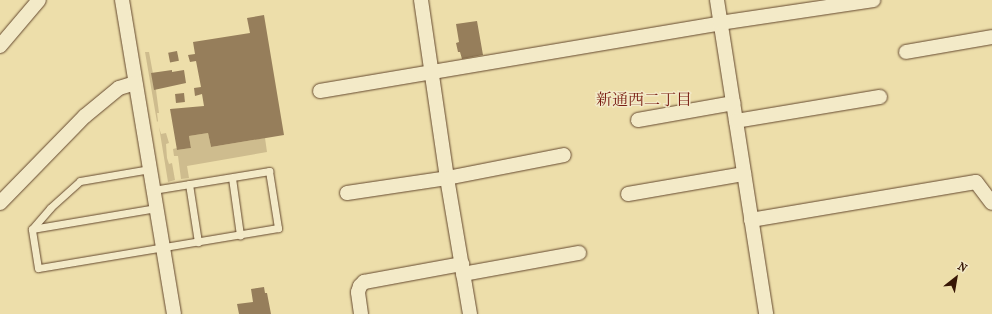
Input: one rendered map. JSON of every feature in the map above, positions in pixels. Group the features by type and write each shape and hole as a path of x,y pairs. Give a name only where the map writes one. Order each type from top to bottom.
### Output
{"street":[{"path":"0,46 39,0"},
{"path":"122,0 174,314"},
{"path":"421,0 447,178 470,314"},
{"path":"717,0 766,314"},
{"path":"320,91 720,23 873,0"},
{"path":"906,52 992,37"},
{"path":"0,203 85,116 119,88 135,82"},
{"path":"736,122 880,97"},
{"path":"638,120 733,104"},
{"path":"347,193 447,178 564,154"},
{"path":"628,194 744,174"},
{"path":"751,220 976,182 992,203"},
{"path":"362,314 358,292 360,286 364,282 579,253"}],"lane":[{"path":"150,169 80,181 50,208 32,229 38,268 278,228 269,171 153,190"},
{"path":"232,178 240,235"},
{"path":"189,184 198,242"},
{"path":"32,229 156,208"}],"shaded area":[{"path":"145,52 149,52 156,90 159,113 157,113 157,122"},
{"path":"159,127 161,134 166,133 169,143 166,144 167,158 169,164 172,163 175,180 168,182"},
{"path":"208,133 211,147 265,138 267,152 187,166 189,178 181,179 178,156 174,156 173,149 177,148 177,150 191,148 189,136"}],"building":[{"path":"264,15 284,135 211,147 208,133 189,136 191,148 177,150 170,109 204,106 202,94 195,96 194,88 201,87 196,61 190,62 188,55 195,54 193,42 250,33 247,18"},
{"path":"477,21 483,55 462,59 460,52 458,52 456,43 459,42 456,24"},
{"path":"177,51 179,61 170,63 168,53"},
{"path":"172,70 172,72 184,70 186,83 154,90 151,73"},
{"path":"184,93 185,102 176,103 175,94"},
{"path":"264,287 265,293 267,293 271,314 239,314 237,304 253,302 251,289"}],"district":[{"name":"新通西二丁目","path":"644,100"}]}
